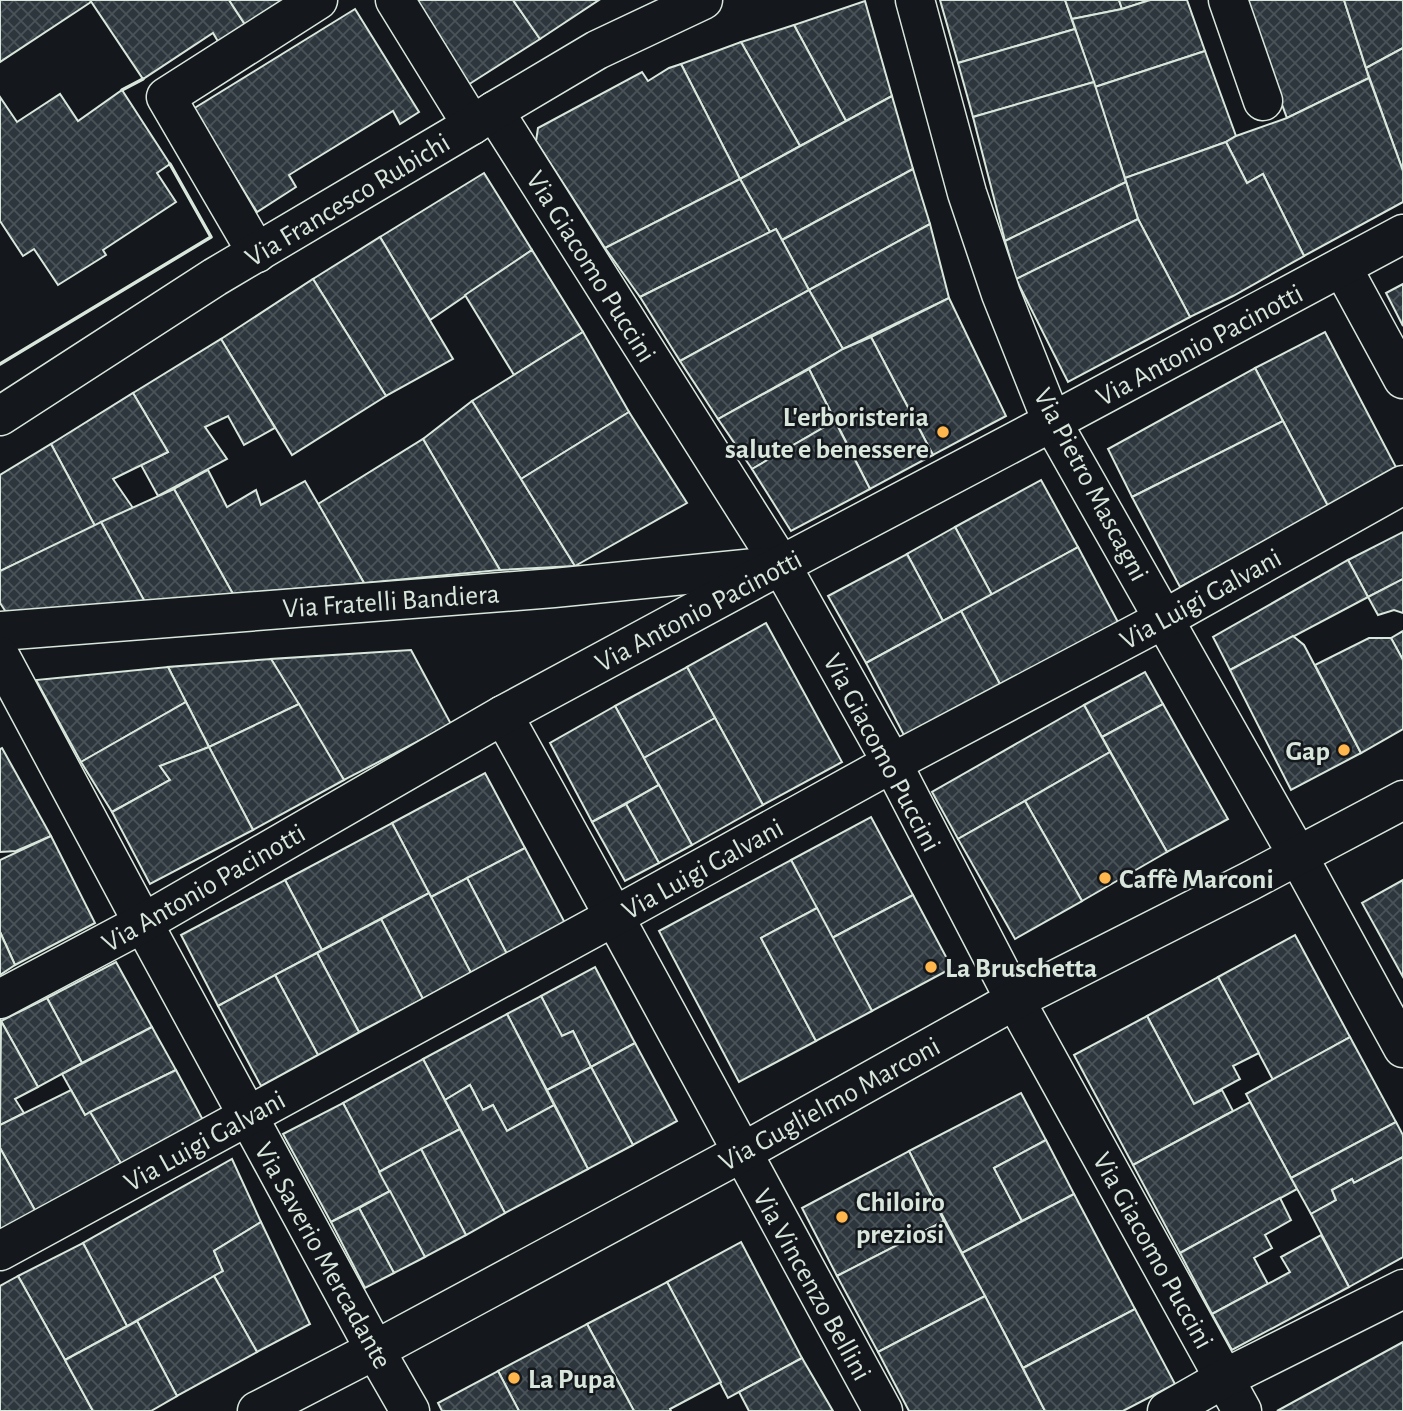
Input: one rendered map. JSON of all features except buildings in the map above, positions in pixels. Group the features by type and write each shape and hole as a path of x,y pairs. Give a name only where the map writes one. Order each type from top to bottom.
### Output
{"street":[{"path":"257,253 166,97 318,0"},
{"name":"Via Giacomo Puccini","path":"395,0 483,118 781,565 892,763 1015,1000 1242,1411"},
{"name":"Via Francesco Rubichi","path":"0,416 215,277 597,50 703,0"},
{"name":"Via Pietro Mascagni","path":"915,0 967,193 1001,294 1052,422 1298,856 1403,1048"},
{"path":"1228,0 1263,101"},
{"name":"Via Antonio Pacinotti","path":"0,999 143,923 503,715 1403,234"},
{"path":"1342,267 1403,379"},
{"name":"Via Luigi Galvani","path":"0,1251 892,763 1164,619 1403,485"},
{"name":"Via Fratelli Bandiera","path":"0,631 554,588 781,565"},
{"name":"Via Saverio Mercadante","path":"0,656 410,1411"},
{"name":"Via Vincenzo Bellini","path":"503,715 883,1411"},
{"name":"Via Guglielmo Marconi","path":"257,1411 741,1153 1015,1000 1403,800"},
{"path":"1167,1411 1225,1378 1403,1289"}],"wall":[{"path":"122,90 143,79"},
{"path":"0,364 211,237 170,164"}],"place":[{"name":"L'erboristeria salute e benessere","path":"943,432"},
{"name":"Gap","path":"1344,750"},
{"name":"Caffè Marconi","path":"1105,878"},
{"name":"La Bruschetta","path":"931,967"},
{"name":"Chiloiro preziosi","path":"842,1217"},
{"name":"La Pupa","path":"514,1378"}]}
